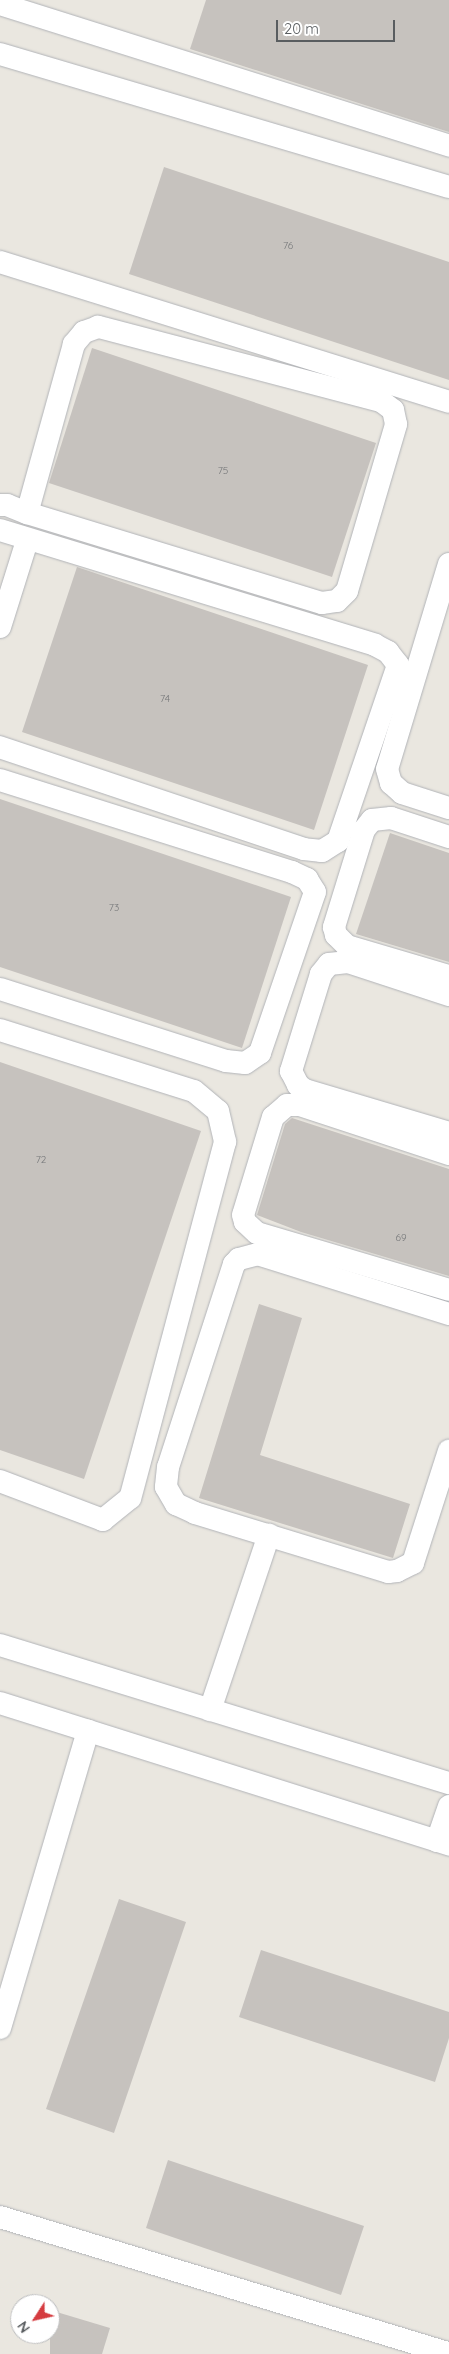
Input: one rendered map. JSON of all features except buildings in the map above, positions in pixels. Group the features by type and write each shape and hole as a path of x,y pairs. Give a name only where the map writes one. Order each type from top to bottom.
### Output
{"lane":[{"path":"0,4 449,146"},
{"path":"0,54 449,187"},
{"path":"0,262 449,402"},
{"path":"0,504 27,513 322,602 337,601 347,591 380,480 396,424 393,410 381,400 98,327 84,332 74,344 27,513"},
{"path":"0,530 27,541 375,645 388,652 398,665 338,841 322,850 304,849 0,747"},
{"path":"0,627 27,541"},
{"path":"449,564 387,769 391,783 402,794 449,808"},
{"path":"0,780 292,872 307,879 315,892 260,1053 245,1063 226,1061 0,989"},
{"path":"449,837 391,818 372,820 364,830 334,927 336,935 347,946 449,976"},
{"path":"449,995 348,962 330,964 321,974 291,1071 298,1086 305,1090 449,1133"},
{"path":"0,1030 194,1091 218,1111 225,1142 130,1498 103,1520 0,1481"},
{"path":"449,1154 300,1105 287,1105 273,1117 243,1215 245,1222 257,1233 449,1290"},
{"path":"449,1314 258,1254 245,1255 234,1264 168,1466 166,1487 176,1504 388,1572 406,1568 413,1563 449,1451"},
{"path":"210,1710 269,1535"},
{"path":"0,1645 449,1783"},
{"path":"0,1703 443,1843 449,1806"},
{"path":"0,2028 88,1731"},
{"path":"0,2217 449,2353"}]}
